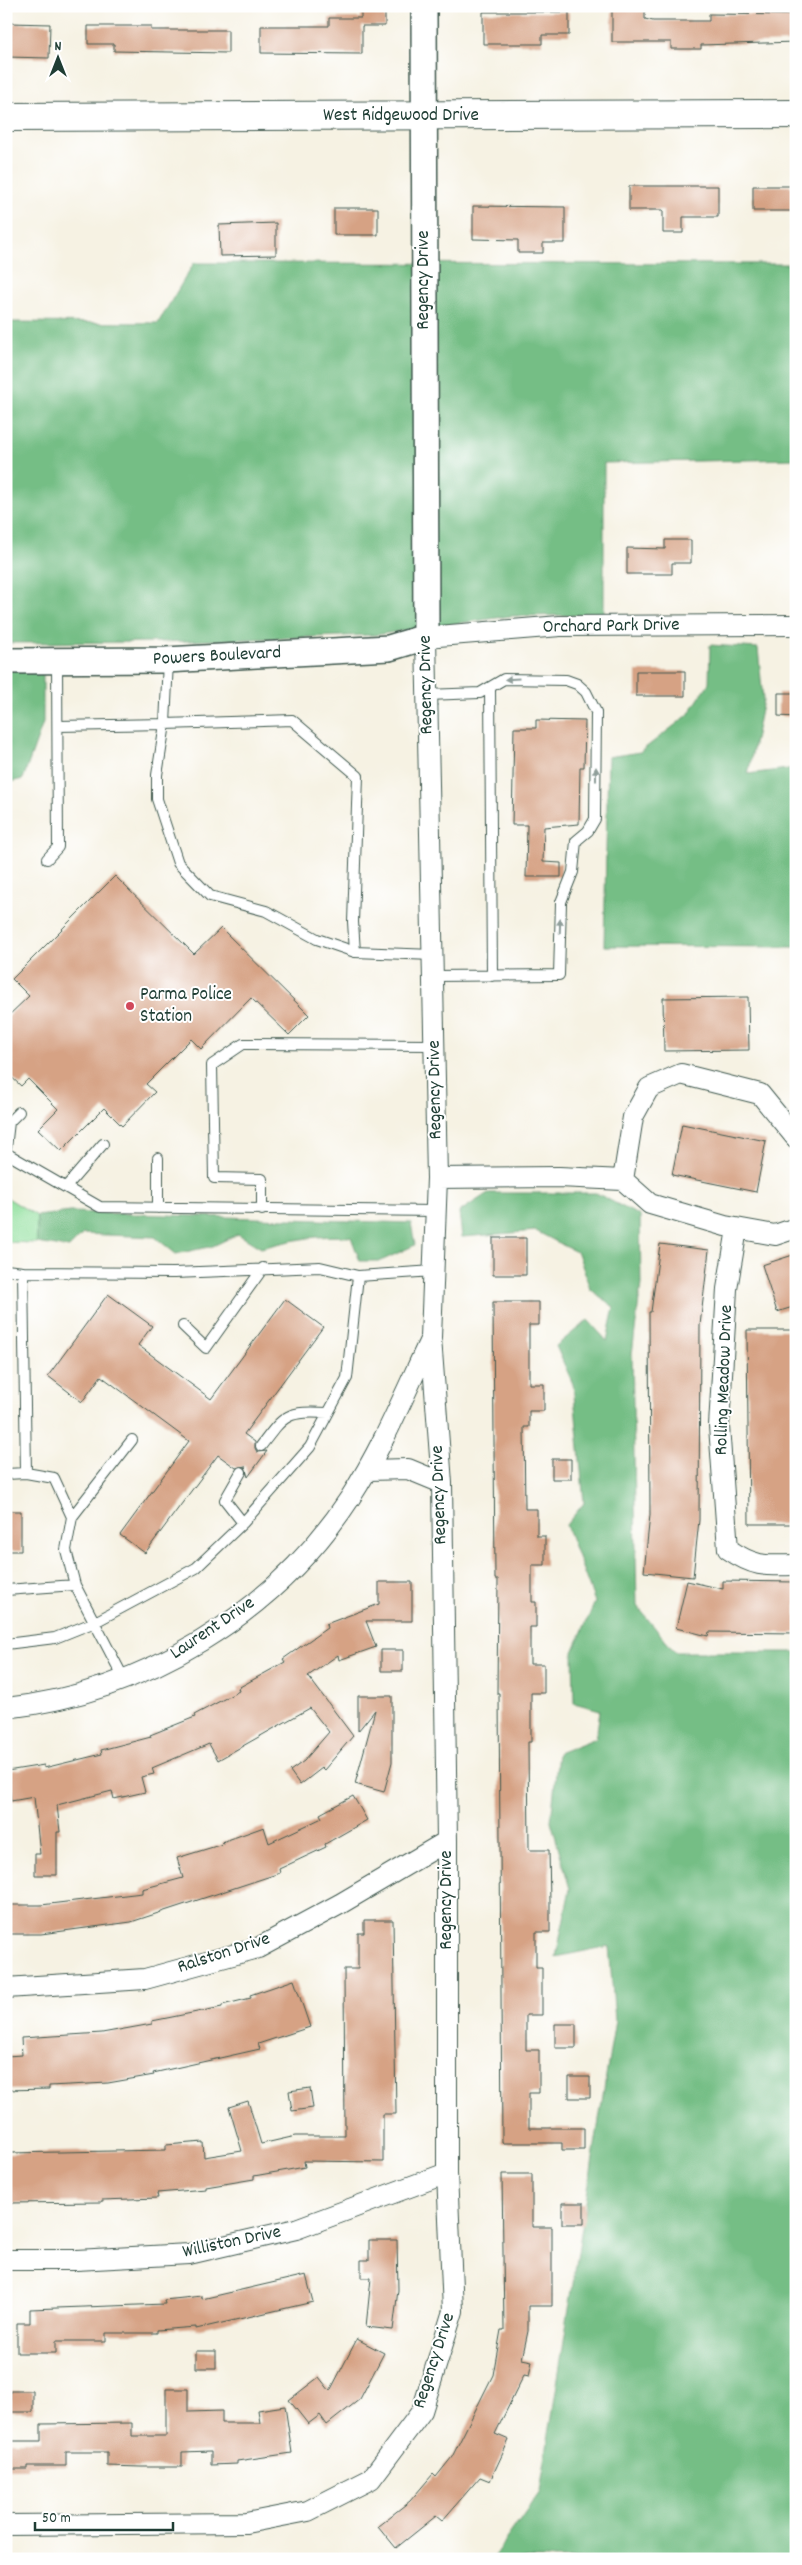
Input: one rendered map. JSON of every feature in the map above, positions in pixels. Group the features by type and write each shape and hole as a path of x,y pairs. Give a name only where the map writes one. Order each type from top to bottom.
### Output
{"main road":[{"name":"West Ridgewood Drive","path":"6,117 796,114"}],"street":[{"name":"Regency Drive","path":"6,2525 246,2523 308,2511 371,2480 422,2411 453,2311 447,2173 447,1841 442,1483 431,1338 437,1178 426,637 424,6"},
{"name":"Orchard Park Drive","path":"426,637 560,626 796,625"},
{"name":"Powers Boulevard","path":"6,661 168,660 389,648 426,637"},
{"path":"623,1180 633,1117 649,1088 681,1074 760,1094 796,1138"},
{"path":"437,1178 559,1177 623,1180 650,1204 737,1229 775,1235 796,1228"},
{"name":"Rolling Meadow Drive","path":"737,1229 727,1289 720,1426 728,1549 744,1561 760,1566 796,1565"},
{"name":"Laurent Drive","path":"6,1708 60,1699 124,1680 191,1648 256,1602 290,1571 317,1542 349,1499 368,1470 431,1338"},
{"path":"368,1470 408,1469 442,1483"},
{"name":"Ralston Drive","path":"6,1988 145,1979 258,1948 340,1904 447,1841"},
{"name":"Williston Drive","path":"6,2260 76,2260 189,2254 296,2229 447,2173"}],"lane":[{"path":"168,660 165,724 157,775 157,799 178,863 210,896 266,911 317,938 355,952 433,955"},
{"path":"47,859 58,846 58,661"},
{"path":"427,696 480,693 504,679 566,680 586,692 596,712 595,819 588,831 576,841 573,872 561,902 559,975 434,976"},
{"path":"490,687 492,976"},
{"path":"58,726 292,720 358,776 353,922 355,952"},
{"path":"262,1210 262,1179 214,1178 212,1065 243,1044 435,1044"},
{"path":"6,1148 9,1122 19,1112"},
{"path":"66,1188 103,1144"},
{"path":"6,1153 100,1207 436,1211"},
{"path":"158,1158 158,1208"},
{"path":"6,1270 23,1272 174,1273 320,1267 358,1276 434,1271"},
{"path":"183,1326 206,1348 263,1268"},
{"path":"23,1272 26,1473"},
{"path":"6,1644 55,1638 95,1622 196,1568 243,1523 310,1447 347,1378 358,1276"},
{"path":"260,1446 278,1423 298,1412 328,1414"},
{"path":"124,1680 75,1585 66,1550 72,1517 132,1440"},
{"path":"242,1472 225,1500 243,1523"},
{"path":"6,1474 26,1473 54,1478 72,1517"},
{"path":"6,1590 75,1585"}],"green space":[{"path":"194,263 796,264 796,459 604,463 604,615 511,616 374,635 158,642 6,643 6,322 158,323"},
{"path":"710,645 758,648 763,700 748,774 796,768 796,947 604,946 608,757 640,752 688,715 709,683"},
{"path":"6,668 43,668 43,723 23,779 6,783"},
{"path":"488,1193 596,1193 640,1216 641,1284 632,1354 637,1606 675,1652 796,1652 796,2559 492,2559 540,2491 615,2020 609,1946 556,1957 570,1889 551,1821 558,1753 596,1738 600,1710 574,1703 573,1652 595,1602 566,1525 584,1503 573,1384 556,1346 588,1320 607,1341 614,1307 590,1289 578,1253 536,1231 462,1237 459,1212"},
{"path":"6,1197 37,1216 37,1243 6,1242"},
{"path":"71,1212 411,1223 415,1245 381,1261 360,1261 351,1237 339,1236 306,1238 261,1248 238,1234 213,1246 176,1254 155,1237 83,1234 69,1248 37,1243 37,1216"}],"building":[{"path":"361,6 385,6 385,26 362,26 362,54 261,53 261,26 329,26 329,18 361,18"},
{"path":"612,9 645,9 645,19 653,21 709,21 709,14 796,15 796,42 701,45 701,49 671,49 671,42 612,42"},
{"path":"483,12 569,12 569,35 542,35 542,44 483,44"},
{"path":"10,23 50,24 49,58 6,57 6,35 9,35"},
{"path":"88,26 151,26 151,30 228,30 228,53 114,51 114,44 88,44"},
{"path":"629,186 718,186 718,217 683,217 683,233 663,233 663,210 629,210"},
{"path":"753,186 796,186 796,211 753,211"},
{"path":"473,206 565,207 565,243 543,243 543,253 518,253 518,240 473,239"},
{"path":"334,208 378,208 378,235 334,235"},
{"path":"276,223 276,255 220,256 219,225"},
{"path":"665,540 691,540 691,563 672,563 672,574 627,574 627,548 665,549"},
{"path":"636,671 685,671 685,696 636,696"},
{"path":"778,693 796,693 796,717 778,716"},
{"path":"536,720 585,721 584,767 580,767 579,824 544,827 543,862 561,863 561,877 526,877 527,825 512,825 514,728 536,728"},
{"name":"Parma Police Station","path":"115,876 194,954 221,928 309,1015 289,1035 251,998 201,1049 191,1039 146,1084 155,1092 122,1126 104,1108 61,1151 38,1129 58,1109 28,1079 21,1086 6,1072 6,1018 29,996 12,979"},
{"path":"748,997 749,1050 664,1051 663,998"},
{"path":"682,1124 766,1141 756,1192 672,1175"},
{"path":"493,1238 526,1238 526,1275 493,1275"},
{"path":"660,1244 709,1250 700,1325 699,1520 693,1577 644,1572 650,1515 649,1312 651,1312"},
{"path":"796,1254 796,1306 777,1312 762,1265"},
{"path":"108,1294 152,1326 138,1345 211,1399 285,1299 323,1327 244,1434 255,1442 257,1452 267,1451 248,1477 245,1466 236,1468 218,1455 145,1553 120,1535 189,1441 101,1376 82,1402 48,1376"},
{"path":"493,1302 539,1302 539,1325 529,1325 529,1384 544,1384 544,1411 529,1411 529,1427 524,1427 525,1509 537,1509 537,1536 545,1536 545,1565 532,1565 532,1602 536,1602 536,1627 530,1627 530,1664 544,1664 544,1693 531,1693 531,1742 528,1742 529,1850 549,1850 550,1902 550,1932 536,1932 536,1968 542,1968 542,2015 526,2015 526,2050 539,2050 539,2093 529,2093 529,2128 584,2128 584,2150 562,2150 562,2143 502,2143 499,1693 497,1693 498,1579 495,1579"},
{"path":"747,1330 796,1330 796,1524 749,1524"},
{"path":"552,1459 571,1459 571,1479 552,1479"},
{"path":"6,1511 21,1511 21,1551 6,1551"},
{"path":"687,1581 723,1589 723,1581 796,1582 796,1633 709,1632 708,1636 676,1628"},
{"path":"379,1582 412,1582 412,1621 366,1621 376,1647 339,1660 338,1655 308,1676 353,1736 324,1770 322,1768 300,1785 290,1771 304,1761 329,1732 310,1708 218,1760 209,1744 152,1768 154,1774 141,1777 145,1792 114,1799 112,1791 57,1805 60,1832 57,1832 57,1875 35,1875 35,1854 40,1854 34,1797 11,1801 7,1771 44,1765 44,1768 102,1754 101,1750 151,1737 150,1735 195,1717 194,1715 239,1691 238,1688 285,1662 283,1659 327,1628 326,1624 379,1604"},
{"path":"381,1650 403,1650 403,1671 381,1671"},
{"path":"358,1696 392,1696 392,1762 384,1792 355,1784 375,1710 358,1731"},
{"path":"353,1796 367,1820 325,1844 326,1847 279,1869 280,1873 131,1922 41,1934 6,1934 6,1905 41,1905 142,1893 142,1889 183,1878 177,1858 223,1844 222,1842 264,1827 269,1843 322,1818 320,1814"},
{"path":"364,1920 393,1920 396,2114 383,2114 383,2162 304,2161 305,2167 254,2176 254,2179 206,2187 206,2189 157,2193 158,2198 102,2200 102,2202 8,2203 8,2153 166,2150 166,2145 203,2142 204,2157 242,2151 229,2107 248,2101 261,2144 296,2136 345,2136 344,1969 358,1969 358,1933 364,1933"},
{"path":"294,1980 310,2027 258,2044 260,2049 153,2073 154,2075 108,2083 49,2086 49,2089 6,2090 6,2056 22,2055 21,2038 102,2033 152,2024 152,2021 222,2007 222,2005 251,1998 250,1995"},
{"path":"555,2024 576,2024 576,2048 555,2048"},
{"path":"569,2077 590,2077 590,2098 569,2098"},
{"path":"310,2088 313,2108 292,2111 289,2091"},
{"path":"502,2174 532,2174 532,2227 552,2227 552,2306 528,2306 528,2331 522,2359 532,2361 529,2376 524,2375 495,2434 509,2440 490,2481 480,2477 442,2521 436,2516 396,2548 378,2526 410,2501 433,2474 436,2477 452,2457 493,2375 501,2330 504,2330"},
{"path":"562,2203 584,2203 584,2224 562,2224"},
{"path":"369,2240 397,2240 398,2290 393,2330 366,2327 371,2278 361,2278 361,2260 369,2260"},
{"path":"306,2275 313,2302 196,2329 196,2327 157,2330 157,2333 106,2333 106,2341 56,2341 56,2353 17,2353 17,2323 30,2323 30,2309 165,2304 164,2300 202,2296 202,2299"},
{"path":"357,2339 384,2353 360,2399 327,2425 320,2415 308,2424 289,2400 319,2377 330,2391"},
{"path":"196,2351 216,2351 216,2368 196,2368"},
{"path":"166,2389 188,2389 188,2412 222,2411 222,2423 260,2423 258,2410 285,2406 292,2453 237,2461 237,2464 211,2465 211,2451 182,2452 182,2467 141,2467 107,2466 107,2452 66,2452 66,2466 27,2466 27,2469 6,2469 6,2441 41,2441 41,2424 132,2423 132,2436 166,2436"},
{"path":"10,2391 33,2391 33,2412 10,2412"}],"place":[{"name":"Parma Police Station","path":"130,1006"}]}
